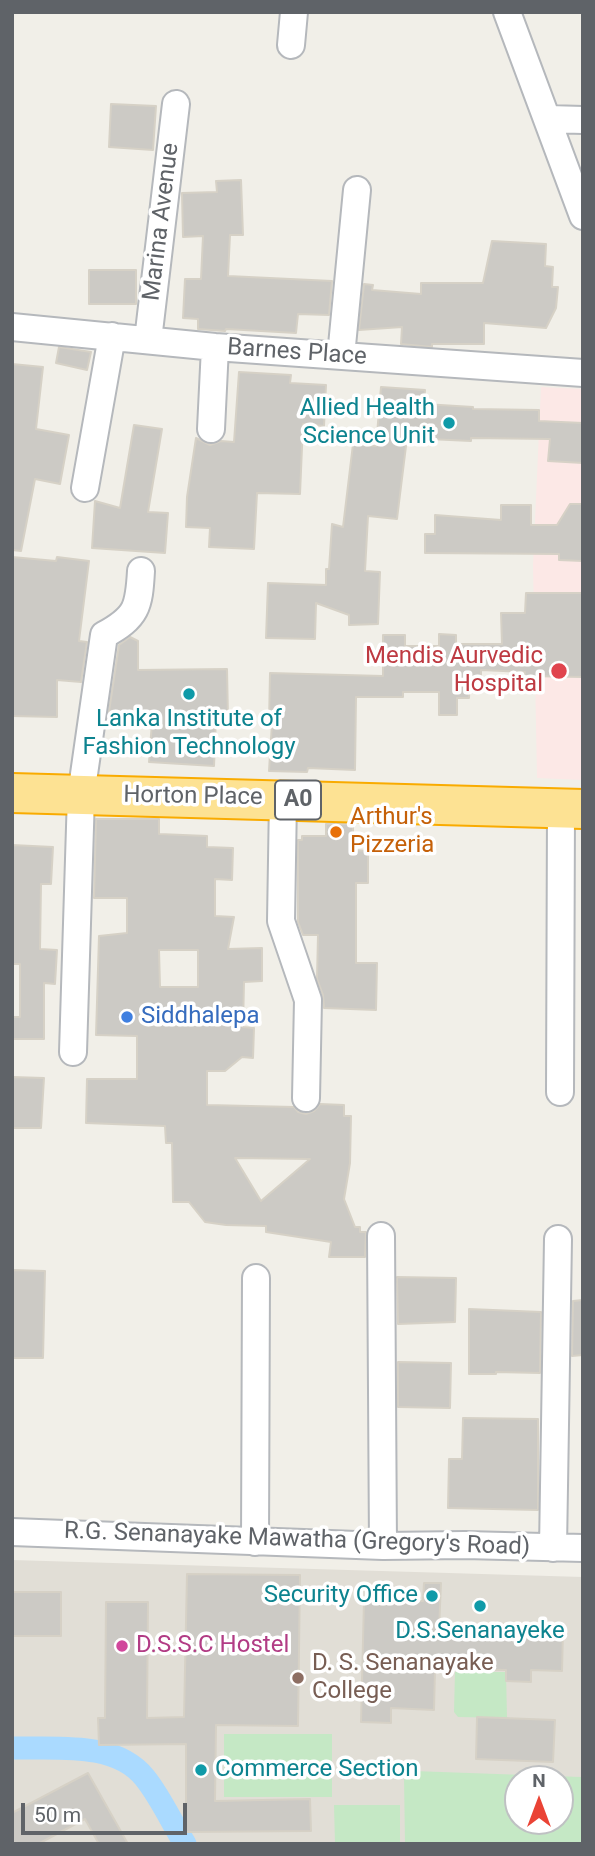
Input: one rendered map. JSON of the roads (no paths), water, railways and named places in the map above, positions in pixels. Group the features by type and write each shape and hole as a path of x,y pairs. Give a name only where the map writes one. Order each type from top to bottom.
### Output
{"highway":[{"name":"Horton Place","path":"12,793 572,808"}],"street":[{"path":"290,45 294,12"},
{"path":"507,12 583,216"},
{"name":"Marina Avenue","path":"148,340 176,104"},
{"path":"548,120 583,120"},
{"path":"341,356 357,190"},
{"name":"Barnes Place","path":"12,327 215,347 583,373"},
{"path":"85,488 112,336"},
{"path":"211,429 215,347"},
{"path":"74,1052 81,795 104,635 124,624 140,601 141,571"},
{"path":"283,799 281,921 308,1000 306,1098"},
{"path":"560,1092 572,808"},
{"path":"381,1236 383,1546"},
{"path":"553,1548 558,1239"},
{"path":"256,1278 256,1542"},
{"name":"R.G. Senanayake Mawatha (Gregory's Road)","path":"12,1532 383,1546 583,1548"}],"waterway":[{"path":"12,1748 84,1750 118,1758 133,1766 145,1778 185,1844"}],"place":[{"name":"Allied Health Science Unit","path":"449,423"},
{"name":"Mendis Aurvedic Hospital","path":"559,671"},
{"name":"Lanka Institute of Fashion Technology","path":"189,694"},
{"name":"Arthur's Pizzeria","path":"336,832"},
{"name":"Siddhalepa","path":"127,1017"},
{"name":"Security Office","path":"432,1596"},
{"name":"D.S.Senanayeke","path":"480,1606"},
{"name":"D.S.S.C Hostel","path":"122,1646"},
{"name":"D. S. Senanayake College","path":"298,1678"},
{"name":"Commerce Section","path":"201,1770"}]}
